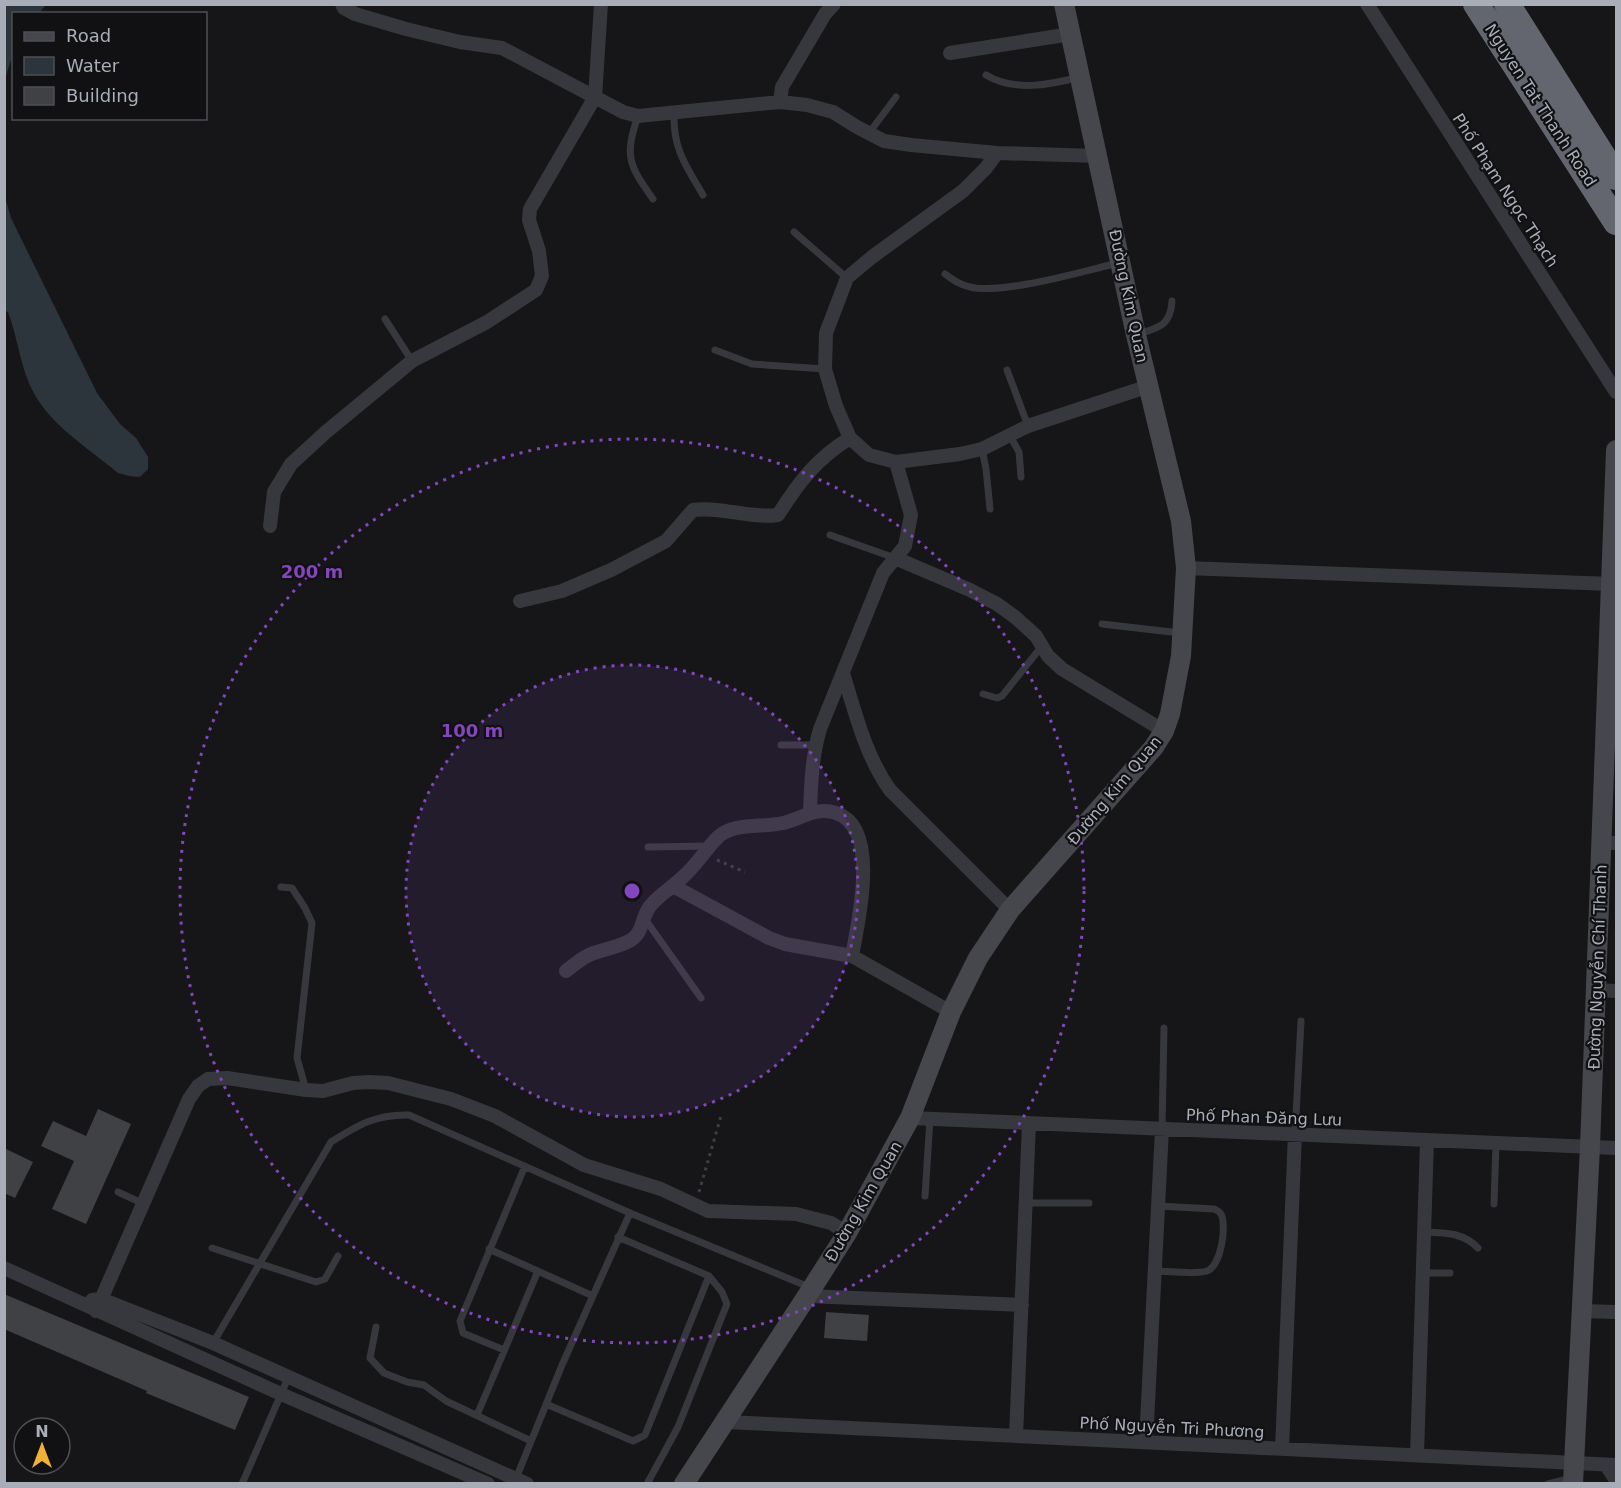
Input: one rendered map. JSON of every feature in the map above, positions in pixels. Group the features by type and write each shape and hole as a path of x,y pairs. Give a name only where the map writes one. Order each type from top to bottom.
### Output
{"highway":[{"name":"Nguyen Tat Thanh Road","path":"1476,4 1611,214"},
{"name":"Nguyen Tat Thanh Road","path":"1506,4 1614,172"}],"main road":[{"name":"Đường Kim Quan","path":"684,1484 847,1233 910,1118 951,1012 978,958 1010,910 1154,747 1164,730 1175,696 1186,568 1181,521 1136,335 1064,4"},
{"name":"Đường Nguyễn Chí Thanh","path":"1573,1475 1596,990 1609,843 1612,585 1617,450"}],"street":[{"path":"342,4 344,8 355,14 406,29 460,42 502,48 624,112 638,116 780,102 807,105 833,112 884,141 997,153 1098,156"},
{"path":"270,526 274,492 291,464 412,361 487,322 536,290 542,276 539,251 529,220 530,208 595,97 602,4"},
{"path":"780,102 782,87 825,14 834,4"},
{"name":"Phố Phạm Ngọc Thạch","path":"1367,4 1617,392"},
{"path":"950,53 1071,34"},
{"path":"997,153 986,168 963,191 847,278 826,333 825,369 836,406 850,438 869,455 896,462 960,454 982,449 1028,426 1149,386"},
{"path":"520,601 562,591 666,541 693,510 708,508 743,512 762,517 778,515 812,467 850,438"},
{"path":"810,812 815,745 883,573 905,546 911,515 906,490 896,462"},
{"path":"895,558 997,604 1016,617 1036,636 1048,656 1062,669 1164,730"},
{"path":"1186,568 1612,585"},
{"path":"843,673 858,721 890,790 1010,910"},
{"path":"566,971 589,955 612,949 632,940 639,933 650,906 687,874 720,835 731,829 780,824 810,812 837,813 854,826 860,844 864,871 852,956"},
{"path":"673,886 785,944 852,956 951,1012"},
{"path":"1596,990 1617,991"},
{"path":"99,1305 189,1099 198,1086 208,1079 226,1078 323,1091 353,1083 388,1083 451,1099 495,1116 584,1165 661,1189 708,1211 796,1214 831,1223 847,1233"},
{"name":"Phố Phan Đăng Lưu","path":"910,1118 1617,1148"},
{"path":"1016,1436 1029,1123"},
{"path":"1146,1442 1162,1129"},
{"path":"1282,1449 1295,1134"},
{"path":"1417,1455 1427,1140"},
{"path":"4,1268 81,1302 99,1305 213,1343 519,1482"},
{"path":"810,1292 1022,1305"},
{"path":"99,1305 281,1394 488,1484"},
{"path":"1582,1311 1617,1312"},
{"name":"Phố Nguyễn Tri Phương","path":"726,1422 1417,1455 1573,1475 1611,1465"},
{"path":"1611,1465 1617,1480"}],"lane":[{"path":"986,75 999,82 1016,86 1052,83 1080,77"},
{"path":"869,133 896,97"},
{"path":"674,114 673,133 681,159 703,195"},
{"path":"638,116 629,151 633,170 653,199"},
{"path":"794,232 847,278"},
{"path":"945,274 963,285 985,289 1037,281 1121,262"},
{"path":"1136,335 1164,324 1171,314 1172,301"},
{"path":"385,319 412,361"},
{"path":"715,350 752,364 825,369"},
{"path":"1007,370 1028,426"},
{"path":"1010,436 1019,452 1021,477"},
{"path":"982,449 987,469 990,509"},
{"path":"830,535 895,558"},
{"path":"1102,624 1182,633"},
{"path":"983,694 1000,698 1042,646"},
{"path":"781,745 815,745"},
{"path":"648,847 707,850"},
{"path":"281,887 292,888 312,923 297,1058 306,1090"},
{"path":"644,917 701,998"},
{"path":"1295,1134 1301,1021"},
{"path":"1162,1129 1164,1028"},
{"path":"213,1343 331,1142 361,1123 393,1115 409,1115 810,1292"},
{"path":"926,1196 930,1119"},
{"path":"1494,1204 1496,1143"},
{"path":"504,1350 463,1333 459,1321 525,1166"},
{"path":"118,1192 144,1204"},
{"path":"1026,1203 1089,1203"},
{"path":"1155,1270 1201,1272 1211,1269 1220,1258 1222,1232 1220,1211 1158,1206"},
{"path":"519,1482 531,1441 546,1404 630,1214"},
{"path":"1424,1232 1457,1235 1469,1239 1478,1248"},
{"path":"618,1238 709,1276 722,1292 727,1304 678,1427 646,1484"},
{"path":"212,1248 316,1282 325,1279 338,1256"},
{"path":"489,1249 593,1296"},
{"path":"477,1415 538,1271"},
{"path":"1423,1273 1450,1273"},
{"path":"546,1404 633,1441 645,1435 709,1276"},
{"path":"376,1327 370,1359 384,1373 407,1382 424,1385 446,1401 531,1441"},
{"path":"243,1484 288,1377"},
{"path":"1548,1484 1573,1475"}],"path":[{"path":"707,850 745,872"},
{"path":"695,1205 721,1116"}],"water":[{"path":"5,4 46,5 40,12 12,12 12,58 5,78"},
{"path":"5,197 11,218 97,393 120,424 136,438 148,457 148,469 140,477 118,473 54,420 34,393 24,370 8,312 5,311"}],"building":[{"path":"98,1109 131,1124 86,1224 52,1209 74,1161 41,1146 53,1121 86,1136"},
{"path":"4,1148 33,1162 15,1198 4,1193"},
{"path":"4,1294 249,1397 235,1430 4,1329"},
{"path":"826,1312 869,1315 867,1341 824,1338"}]}
